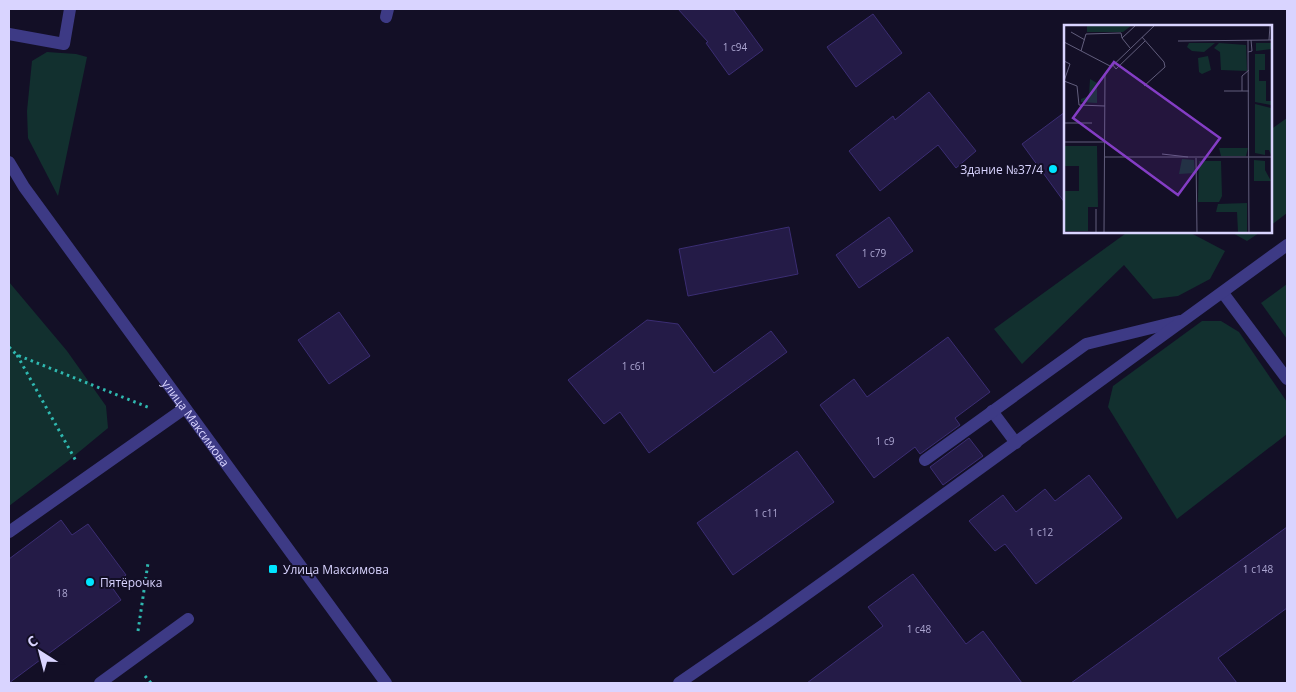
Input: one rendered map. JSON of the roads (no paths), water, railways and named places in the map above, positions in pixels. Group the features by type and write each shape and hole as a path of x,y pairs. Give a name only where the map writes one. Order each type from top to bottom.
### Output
{"street":[{"path":"9,34 64,44 70,9"},
{"name":"улица Максимова","path":"9,162 24,187 386,683"},
{"path":"678,683 769,621 1287,245"},
{"path":"1223,293 1287,379"},
{"path":"924,460 1086,344 1187,319"},
{"path":"9,532 185,408"},
{"path":"992,411 1016,443"},
{"path":"100,683 188,619"}],"place":[{"name":"Здание №37/4","path":"1053,169"},
{"name":"Улица Максимова","path":"273,569"},
{"name":"Пятёрочка","path":"90,582"}]}
